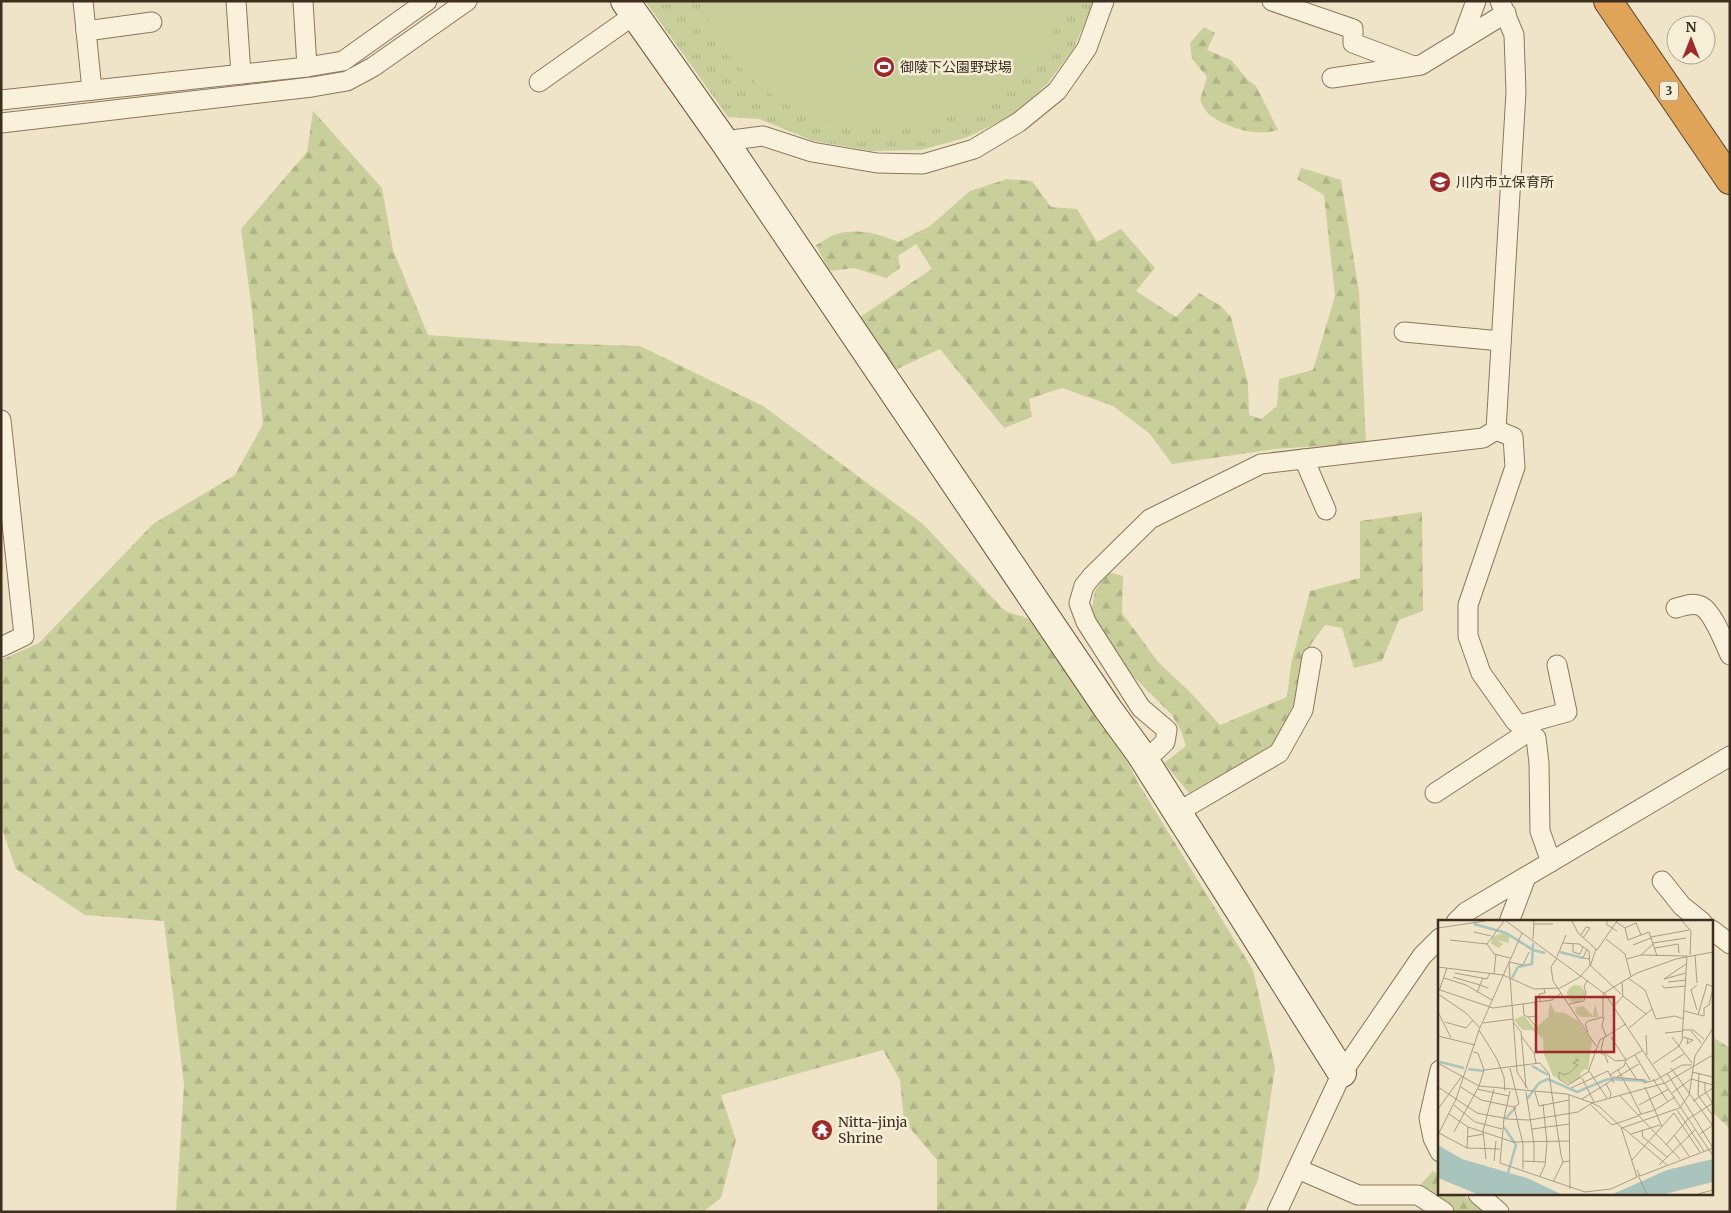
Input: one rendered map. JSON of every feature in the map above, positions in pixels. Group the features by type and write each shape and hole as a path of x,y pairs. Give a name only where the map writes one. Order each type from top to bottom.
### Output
{"highway":[{"name":"3","path":"1608,1 1730,180"}],"street":[{"path":"83,1 92,90"},
{"path":"236,1 240,74"},
{"path":"302,1 307,67"},
{"path":"1,100 307,67 343,61 427,1"},
{"path":"1,122 312,87 347,81 373,66 467,1"},
{"path":"724,141 763,136 812,152 877,163 923,164 974,149 1019,122 1056,91 1087,48 1104,1"},
{"path":"1272,1 1353,29 1352,44 1414,66"},
{"path":"1462,39 1476,1"},
{"path":"1332,78 1421,65 1462,39 1503,7 1514,35 1516,92 1496,430"},
{"path":"539,82 630,8 724,141 1108,709 1146,761 1342,1074"},
{"path":"86,30 152,22"},
{"path":"1404,332 1501,341"},
{"path":"1,420 24,636 1,647"},
{"path":"1146,761 1165,742 1168,730 1141,708 1086,622 1079,603 1084,586 1092,576 1150,519 1261,464 1483,438 1496,430"},
{"path":"1496,430 1513,437 1515,467 1468,605 1468,636 1482,673 1515,721 1536,738 1540,831 1551,862"},
{"path":"1304,459 1326,510"},
{"path":"1676,608 1692,604 1701,606 1712,618 1730,655"},
{"path":"1178,812 1279,752 1303,710 1312,657"},
{"path":"1435,793 1524,729 1568,712 1557,665"},
{"path":"1458,920 1466,912 1730,756"},
{"path":"1510,920 1526,877"},
{"path":"1662,882 1682,906 1700,920"},
{"path":"1714,932 1730,944"},
{"path":"1277,1212 1342,1074 1422,956 1438,940"},
{"path":"1438,1079 1429,1118 1433,1138 1438,1148"},
{"path":"1298,1170 1358,1195 1418,1195 1444,1212"},
{"path":"1480,1196 1499,1212"}],"green space":[{"name":"御陵下公園野球場","path":"645,1 1094,1 1074,48 1048,83 1013,115 968,137 921,150 871,151 814,141 759,119 728,117"},
{"name":"御陵下公園野球場","path":"703,1 1068,1 1054,31 1036,58 1022,74 991,98 956,115 920,125 882,128 844,125 808,114 774,97 744,72 720,46 712,33"},
{"path":"1204,27 1215,33 1207,50 1231,60 1248,80 1256,86 1278,130 1252,132 1234,128 1209,115 1206,111 1200,100 1207,77 1192,59 1190,43"},
{"path":"313,111 382,188 393,250 428,335 541,343 640,346 763,406 923,524 1005,611 1057,628 1140,786 1253,970 1275,1068 1258,1180 1244,1212 937,1212 937,1160 904,1121 900,1080 883,1050 721,1095 736,1140 721,1198 703,1212 176,1212 184,1084 164,921 85,915 16,869 1,826 1,660 39,643 153,524 235,475 263,424 252,310 241,229 307,152"},
{"path":"1301,168 1341,180 1359,292 1366,443 1275,449 1172,464 1149,433 1113,406 1062,388 1029,399 1032,417 1004,428 940,349 895,370 860,317 932,269 916,244 898,256 900,268 886,278 854,268 829,271 816,245 829,237 845,232 876,234 898,242 930,226 970,191 1007,179 1032,181 1051,207 1077,209 1097,242 1121,229 1155,268 1136,291 1176,317 1199,293 1221,306 1231,317 1248,383 1249,415 1261,419 1277,406 1279,379 1313,370 1335,296 1324,195 1297,179"},
{"path":"1422,512 1423,611 1399,620 1382,661 1354,668 1342,628 1325,625 1309,647 1296,702 1272,746 1189,793 1164,763 1186,746 1181,731 1172,715 1130,673 1091,613 1095,591 1108,572 1123,576 1122,613 1159,663 1190,692 1220,725 1287,697 1291,664 1310,591 1360,578 1360,521"},
{"path":"1714,1038 1730,1048 1730,1129 1714,1114"},
{"path":"1433,1171 1438,1175 1438,1196 1464,1196 1483,1212 1457,1212 1419,1186"}],"place":[{"name":"御陵下公園野球場","path":"884,67"},
{"name":"川内市立保育所","path":"1440,182"},
{"name":"Nitta-jinja Shrine","path":"822,1130"}]}
